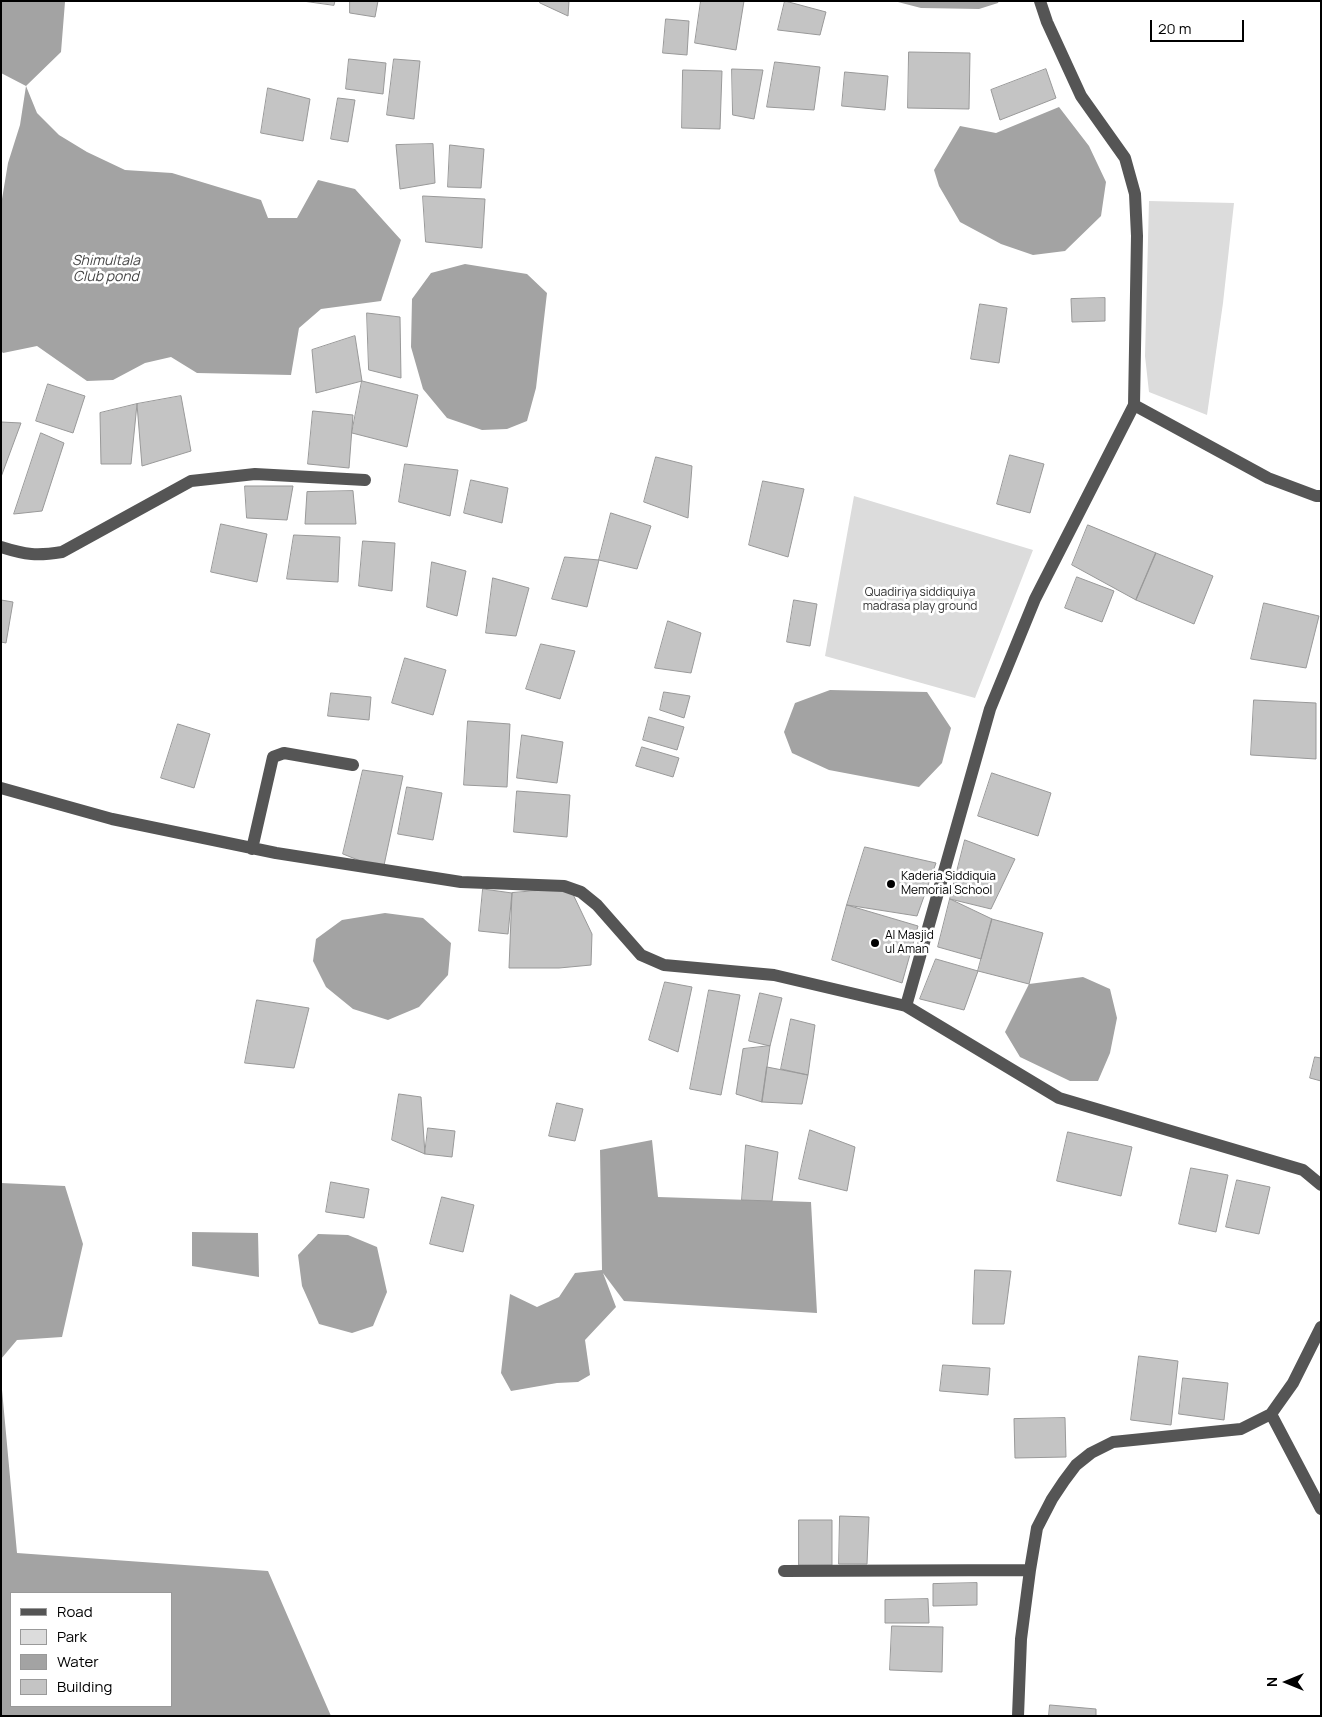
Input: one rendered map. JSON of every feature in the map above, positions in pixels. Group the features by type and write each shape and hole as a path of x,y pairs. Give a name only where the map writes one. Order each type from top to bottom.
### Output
{"street":[{"path":"906,1006 990,709 1035,599 1134,405 1138,236 1135,194 1125,158 1081,96 1047,22 1040,1"},
{"path":"1134,405 1268,478 1316,496 1321,496"},
{"path":"1,547 22,554 42,555 62,552 191,480 255,474 365,480"},
{"path":"252,849 273,757 284,753 353,765"},
{"path":"1,788 112,819 252,849 461,882 564,886 582,892 597,905 641,955 664,965 774,975 906,1006 1058,1098 1303,1170 1321,1185"},
{"path":"1018,1716 1021,1639 1037,1528 1052,1499 1076,1465 1091,1453 1113,1442 1241,1429 1271,1414 1293,1383 1321,1327"},
{"path":"1271,1414 1321,1509"},
{"path":"784,1571 1030,1570"}],"green space":[{"path":"1149,201 1234,203 1223,303 1207,415 1149,392 1145,356"},
{"name":"Quadiriya siddiquiya madrasa play ground","path":"854,496 1033,550 975,698 825,656"}],"water":[{"path":"1,1 65,2 61,52 26,86 1,73"},
{"path":"894,1 999,1 979,9 921,8"},
{"name":"Shimultala Club pond","path":"26,86 37,113 59,135 87,152 125,170 172,173 261,200 268,218 297,218 318,180 355,189 401,240 381,301 321,309 299,328 291,375 197,373 171,357 145,363 113,380 87,381 37,346 3,353 1,351 1,205 8,163 20,125"},
{"path":"1059,107 1089,146 1106,182 1101,216 1065,251 1033,255 1001,244 960,222 939,186 934,170 960,126 996,133"},
{"path":"465,264 527,274 547,293 536,388 527,421 507,429 482,430 447,418 423,389 411,347 412,299 431,273"},
{"path":"830,690 927,692 951,728 942,763 919,787 829,770 792,753 784,732 795,703"},
{"path":"385,913 423,918 451,943 448,975 419,1007 388,1020 353,1009 326,987 313,961 316,939 342,920"},
{"path":"1083,977 1110,989 1117,1018 1110,1053 1098,1081 1070,1081 1020,1057 1005,1032 1029,984"},
{"path":"652,1140 658,1197 811,1202 817,1313 624,1301 603,1273 616,1307 585,1340 590,1375 578,1382 557,1383 511,1391 501,1373 510,1294 537,1307 559,1297 575,1273 602,1270 600,1150"},
{"path":"1,1183 65,1186 83,1244 62,1337 17,1340 1,1359"},
{"path":"192,1232 258,1233 259,1277 192,1266"},
{"path":"318,1234 348,1235 377,1247 387,1292 373,1326 352,1333 319,1324 302,1286 298,1255"},
{"path":"1,1379 17,1553 268,1571 331,1716 1,1716"}],"building":[{"path":"303,1 335,1 334,5"},
{"path":"350,1 378,1 375,17 350,13"},
{"path":"540,1 569,1 568,16 540,3"},
{"path":"701,1 744,1 736,50 695,43"},
{"path":"785,1 826,12 820,35 778,30"},
{"path":"666,19 689,21 687,55 663,53"},
{"path":"909,52 970,53 969,109 908,108"},
{"path":"349,59 386,63 383,94 346,89"},
{"path":"394,59 420,61 414,119 387,115"},
{"path":"775,62 820,67 814,110 767,107"},
{"path":"732,69 763,70 754,119 733,115"},
{"path":"1046,69 1056,98 1000,120 991,90"},
{"path":"683,70 722,71 720,129 682,128"},
{"path":"845,72 888,76 885,110 842,106"},
{"path":"268,88 310,99 303,141 261,133"},
{"path":"338,98 355,100 348,142 331,139"},
{"path":"433,144 435,183 400,189 396,145"},
{"path":"450,145 484,149 481,188 448,187"},
{"path":"423,196 485,199 482,248 426,242"},
{"path":"1105,298 1105,321 1072,322 1071,299"},
{"path":"980,304 1007,308 999,363 971,359"},
{"path":"367,313 400,317 401,378 369,370"},
{"path":"355,336 362,381 316,393 312,350"},
{"path":"362,381 418,395 407,447 352,433"},
{"path":"48,384 85,396 73,433 36,421"},
{"path":"181,396 191,451 142,466 137,404"},
{"path":"137,404 131,464 101,464 100,413"},
{"path":"313,411 353,415 349,468 308,464"},
{"path":"1,422 21,423 1,477"},
{"path":"41,433 64,443 42,511 14,514"},
{"path":"1010,455 1044,464 1030,513 997,504"},
{"path":"656,457 692,466 688,518 644,502"},
{"path":"405,464 458,470 450,516 399,502"},
{"path":"471,480 508,488 502,523 464,513"},
{"path":"763,481 804,489 788,557 749,545"},
{"path":"245,486 293,486 287,520 247,518"},
{"path":"353,491 356,524 305,524 307,492"},
{"path":"611,513 651,526 637,569 599,560"},
{"path":"221,524 267,534 257,582 211,572"},
{"path":"1088,525 1156,553 1136,600 1072,565"},
{"path":"294,535 340,537 338,582 287,579"},
{"path":"363,541 395,543 392,591 359,586"},
{"path":"1156,553 1213,576 1194,624 1136,600"},
{"path":"565,557 599,560 587,607 552,599"},
{"path":"432,562 466,571 457,616 427,607"},
{"path":"1077,577 1114,591 1102,622 1065,608"},
{"path":"493,578 529,588 516,636 486,633"},
{"path":"1,600 13,602 6,643 1,642"},
{"path":"794,600 817,604 810,646 787,642"},
{"path":"1264,603 1319,616 1306,668 1251,659"},
{"path":"668,621 701,633 691,673 655,668"},
{"path":"541,644 575,651 560,699 526,689"},
{"path":"405,658 446,670 433,715 392,703"},
{"path":"664,692 690,696 684,718 660,710"},
{"path":"331,693 371,697 369,720 328,716"},
{"path":"1254,700 1316,703 1316,759 1251,755"},
{"path":"649,717 684,727 677,750 643,740"},
{"path":"468,721 510,724 507,787 464,785"},
{"path":"178,724 210,734 194,788 161,778"},
{"path":"522,735 563,742 557,783 517,778"},
{"path":"642,747 679,758 673,777 636,766"},
{"path":"363,770 403,776 383,870 343,854"},
{"path":"992,773 1051,793 1038,836 978,816"},
{"path":"407,787 442,793 433,840 398,834"},
{"path":"517,791 570,795 567,837 514,832"},
{"path":"965,840 1015,859 991,909 950,899"},
{"name":"Kaderia Siddiquia Memorial School","path":"865,847 936,863 917,916 847,905"},
{"path":"570,888 592,934 591,965 559,968 509,968 512,893"},
{"path":"483,889 512,893 508,934 479,931"},
{"path":"950,899 992,919 981,959 938,947"},
{"name":"Al Masjid ul Aman","path":"847,905 918,926 902,983 832,960"},
{"path":"992,919 1043,933 1029,984 978,971"},
{"path":"936,959 978,971 964,1010 920,999"},
{"path":"665,982 692,987 678,1052 649,1040"},
{"path":"709,990 740,995 721,1095 690,1089"},
{"path":"760,993 782,998 770,1046 749,1041"},
{"path":"257,1000 309,1008 294,1068 245,1063"},
{"path":"791,1019 815,1025 808,1075 781,1069"},
{"path":"770,1046 762,1102 736,1094 743,1049"},
{"path":"1315,1057 1321,1058 1321,1081 1310,1078"},
{"path":"767,1067 808,1075 802,1104 762,1102"},
{"path":"399,1094 421,1097 425,1154 392,1140"},
{"path":"557,1103 583,1109 575,1141 549,1136"},
{"path":"428,1128 455,1131 452,1157 425,1154"},
{"path":"810,1130 855,1147 847,1191 799,1179"},
{"path":"1068,1132 1132,1147 1121,1196 1057,1181"},
{"path":"746,1145 778,1152 772,1201 742,1200"},
{"path":"1191,1168 1228,1175 1216,1232 1179,1224"},
{"path":"1237,1180 1270,1187 1259,1234 1226,1227"},
{"path":"331,1182 369,1189 364,1218 326,1212"},
{"path":"442,1197 474,1205 463,1252 430,1244"},
{"path":"975,1270 1011,1271 1004,1324 973,1324"},
{"path":"1139,1356 1178,1361 1171,1425 1131,1420"},
{"path":"943,1365 990,1368 988,1395 940,1391"},
{"path":"1183,1378 1228,1383 1224,1420 1179,1414"},
{"path":"1065,1418 1066,1457 1015,1458 1014,1419"},
{"path":"840,1516 869,1517 867,1564 839,1564"},
{"path":"799,1520 832,1520 832,1565 799,1565"},
{"path":"977,1583 977,1605 933,1606 933,1584"},
{"path":"928,1599 929,1623 885,1623 885,1600"},
{"path":"892,1626 943,1627 942,1672 890,1670"},
{"path":"1050,1705 1096,1709 1096,1716 1049,1716"}],"place":[{"name":"Kaderia Siddiquia Memorial School","path":"891,884"},
{"name":"Al Masjid ul Aman","path":"875,943"}]}
